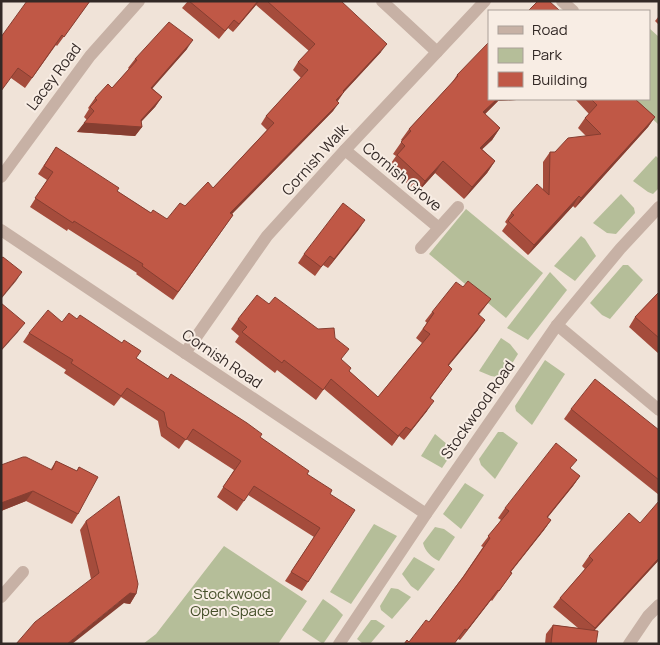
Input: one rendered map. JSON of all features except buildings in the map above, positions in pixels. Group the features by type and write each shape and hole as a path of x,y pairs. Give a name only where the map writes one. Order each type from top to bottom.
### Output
{"street":[{"name":"Lacey Road","path":"1,177 90,56 139,1"},
{"path":"382,1 437,52"},
{"name":"Cornish Walk","path":"186,353 267,236 485,1"},
{"path":"562,1 573,10"},
{"name":"Cornish Grove","path":"345,150 439,228"},
{"path":"421,248 458,207"},
{"name":"Stockwood Road","path":"339,644 426,514 557,325 620,249 659,207"},
{"name":"Cornish Road","path":"1,230 426,514"},
{"path":"557,325 659,410"},
{"path":"1,597 23,572"},
{"path":"629,644 648,616 659,604"}],"green space":[{"path":"650,29 659,37 659,125 632,100 650,100"},
{"path":"656,156 659,159 659,188 653,194 633,181"},
{"path":"621,194 634,208 635,213 616,234 607,233 593,223"},
{"path":"466,209 543,273 506,318 429,254"},
{"path":"581,236 596,256 575,281 554,266"},
{"path":"623,265 628,265 643,280 610,319 602,315 590,303"},
{"path":"550,272 567,290 528,340 507,328"},
{"path":"501,338 510,344 518,354 503,378 479,371"},
{"path":"545,360 565,374 532,425 516,411 515,406"},
{"path":"498,432 503,432 518,443 495,479 481,465 479,459"},
{"path":"435,434 454,450 442,468 421,456"},
{"path":"465,483 484,495 461,529 443,514"},
{"path":"374,524 397,536 351,604 330,592"},
{"path":"435,527 444,529 455,537 439,561 429,554 423,543"},
{"name":"Stockwood Open Space","path":"224,546 307,601 278,644 143,644 156,634"},
{"path":"414,557 435,569 418,591 411,586 402,574"},
{"path":"391,588 398,589 411,597 392,619 381,610 380,606"},
{"path":"323,599 343,615 323,644 302,630"},
{"path":"371,620 376,620 385,626 370,644 363,644 357,639"}]}
